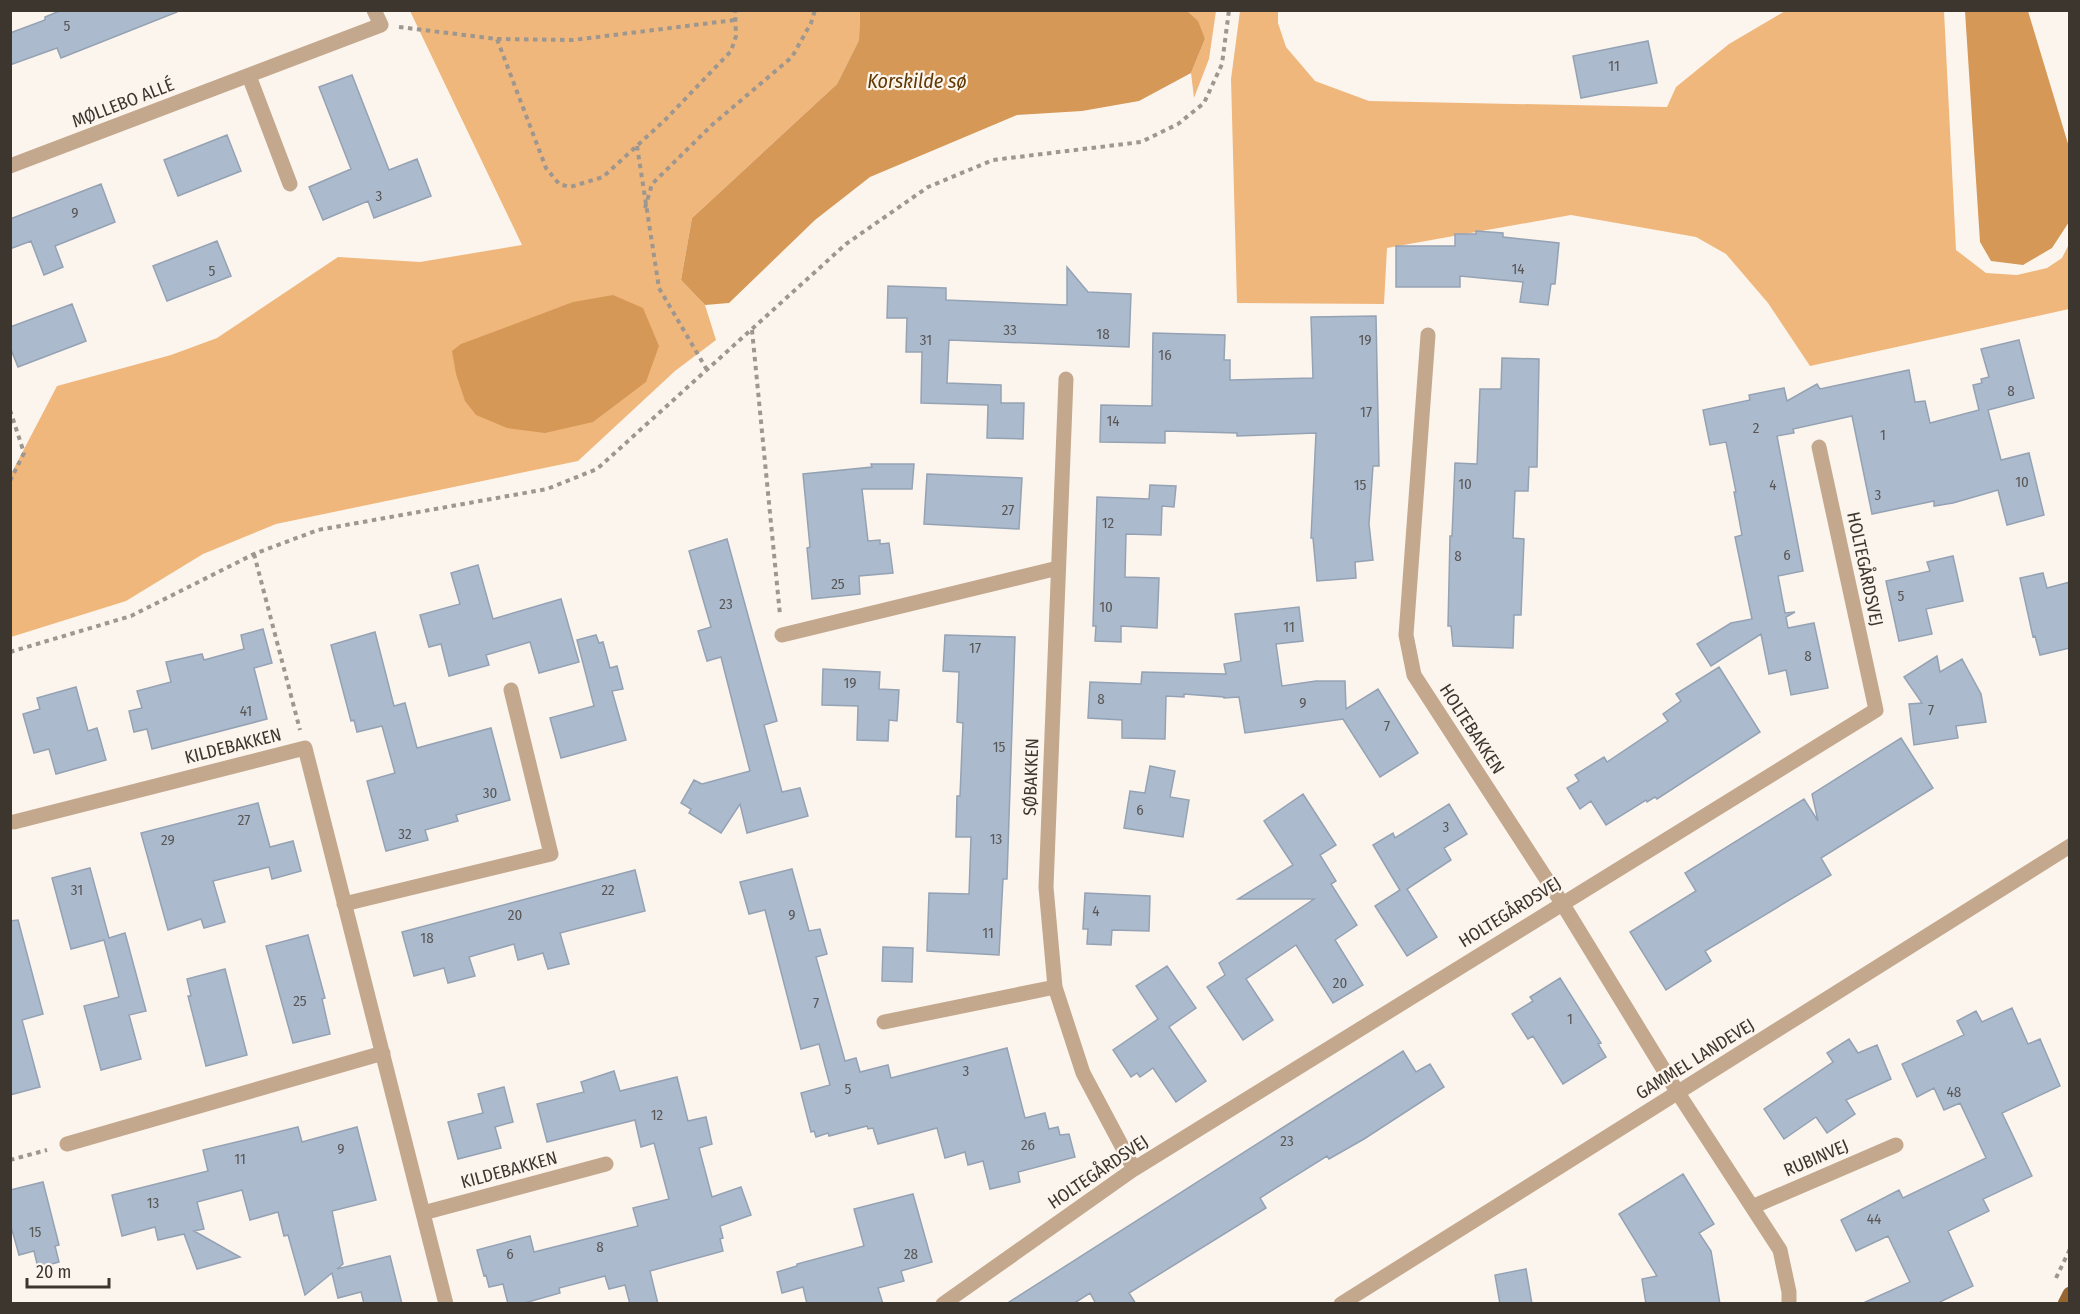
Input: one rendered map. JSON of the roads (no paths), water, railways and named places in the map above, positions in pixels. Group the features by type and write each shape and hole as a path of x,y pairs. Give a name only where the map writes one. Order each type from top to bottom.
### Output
{"main road":[{"path":"2065,1304 2070,1294"}],"street":[{"name":"MØLLEBO ALLÉ","path":"10,166 381,25 374,10"},
{"path":"249,75 290,184"},
{"name":"HOLTEBAKKEN","path":"1428,335 1406,635 1414,675 1562,903 1678,1094"},
{"name":"SØBAKKEN","path":"1066,379 1046,887 1055,987 1083,1073 1134,1169"},
{"name":"HOLTEGÅRDSVEJ","path":"944,1304 1134,1169 1876,710 1819,447"},
{"path":"782,635 1059,568"},
{"path":"345,904 551,854 511,690"},
{"name":"KILDEBAKKEN","path":"14,822 305,748 446,1304"},
{"name":"GAMMEL LANDEVEJ","path":"1341,1304 2070,846"},
{"path":"884,1022 1055,987"},
{"path":"67,1144 383,1053"},
{"path":"1678,1094 1780,1250 1790,1292 1789,1304"},
{"name":"RUBINVEJ","path":"1752,1208 1896,1145"},
{"name":"KILDEBAKKEN","path":"423,1213 606,1164"}],"water":[{"name":"Korskilde sø","path":"860,11 1187,11 1198,21 1205,39 1191,73 1139,101 1082,111 1017,115 870,177 815,220 729,303 705,305 681,280 692,218 837,84 859,40"},
{"path":"1965,11 2028,11 2069,147 2069,222 2052,248 2023,265 1991,261 1980,242"},
{"path":"613,295 643,308 659,346 646,382 593,422 545,433 507,428 476,415 465,401 456,374 452,351 461,344 573,302"}]}
